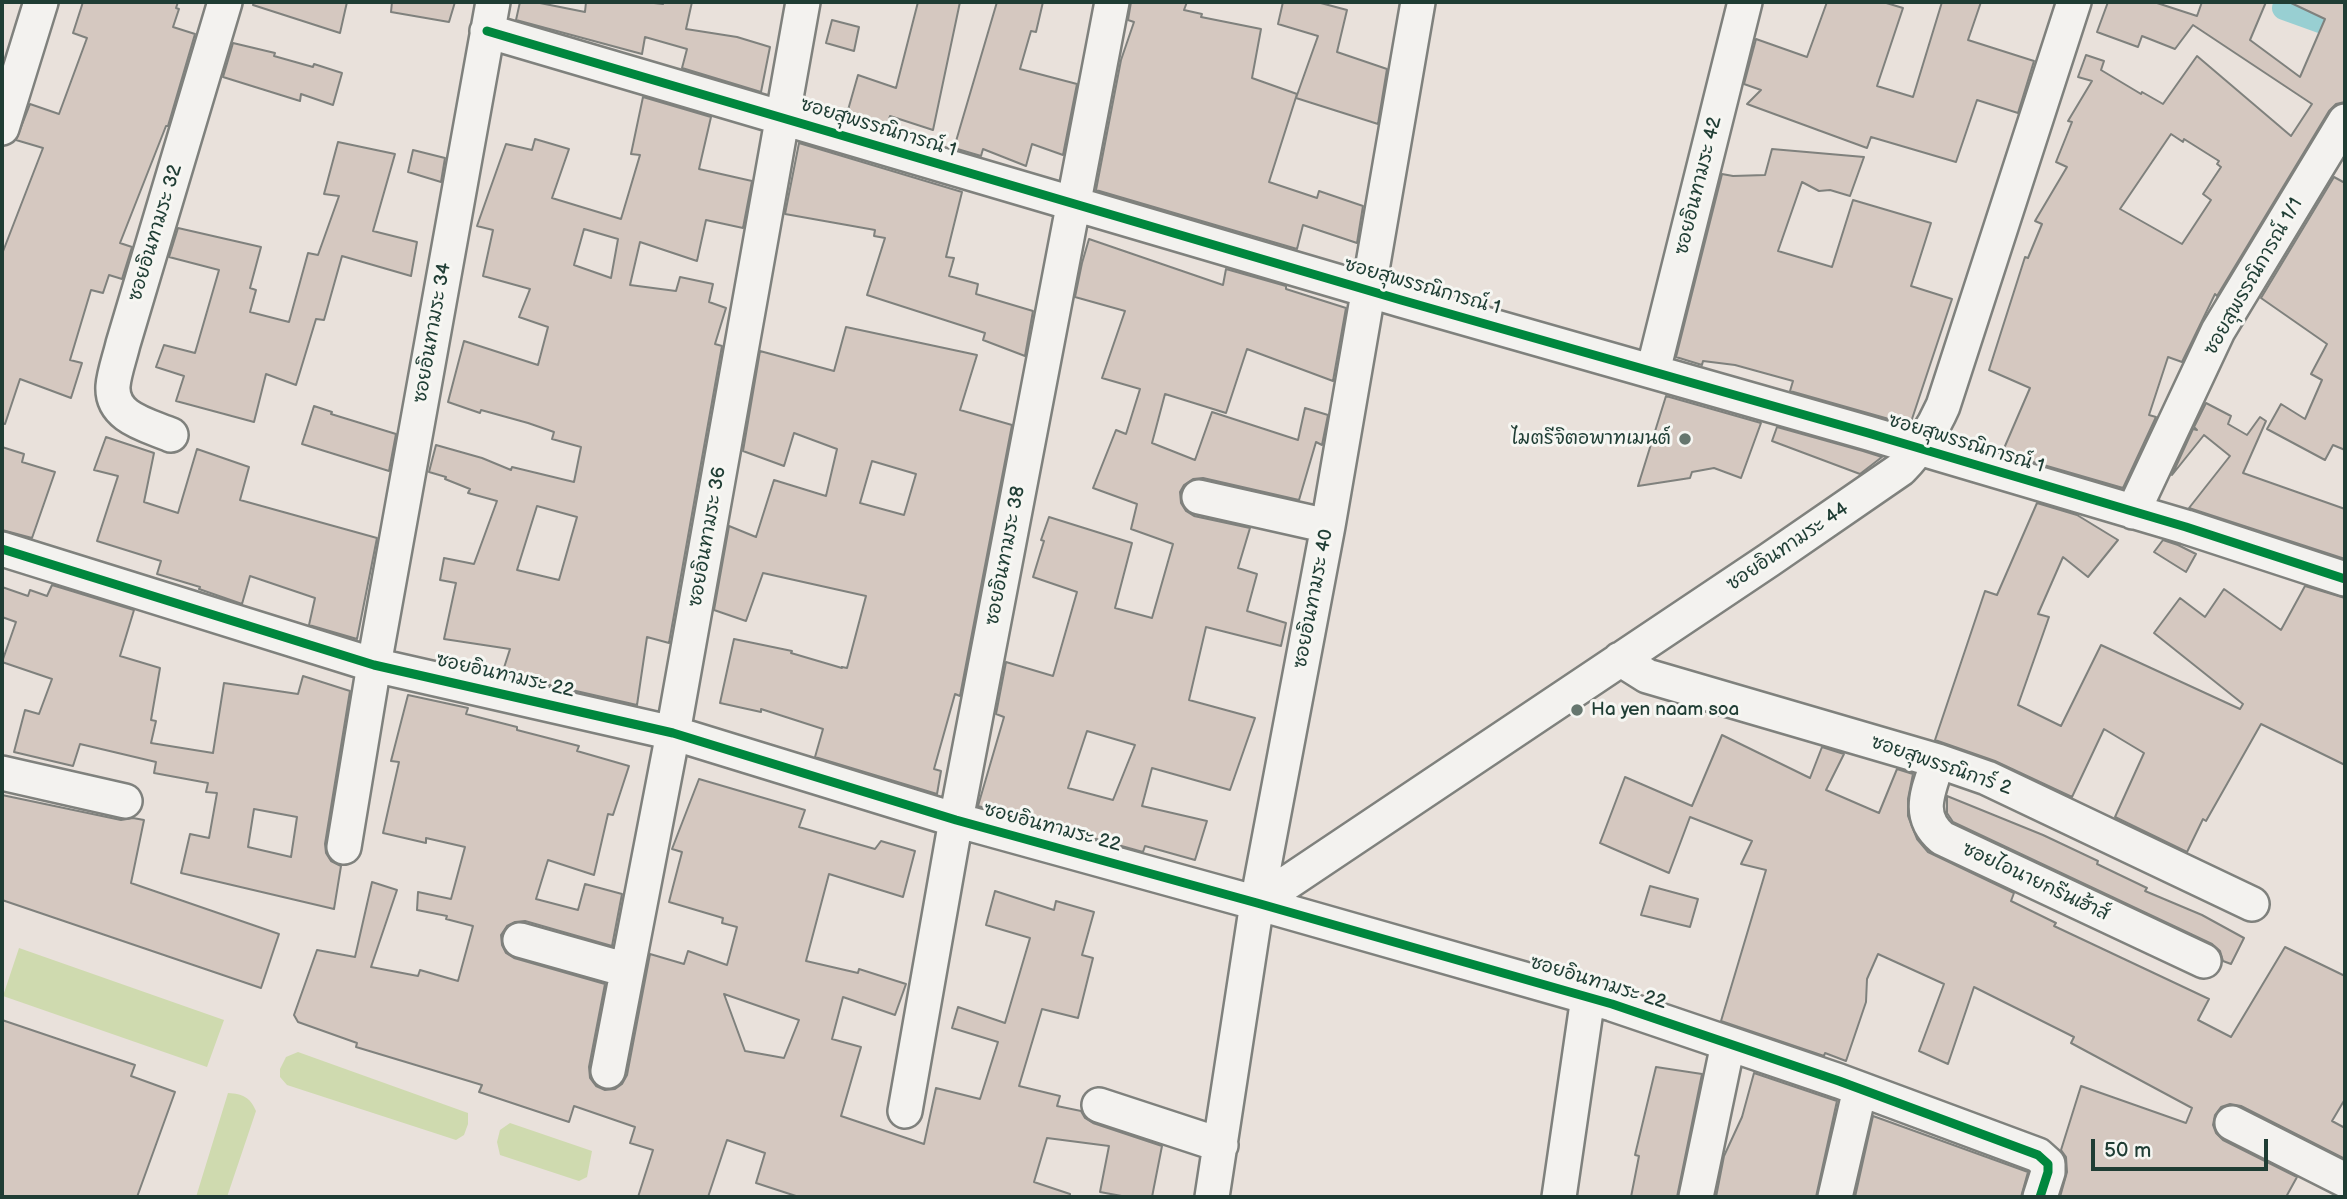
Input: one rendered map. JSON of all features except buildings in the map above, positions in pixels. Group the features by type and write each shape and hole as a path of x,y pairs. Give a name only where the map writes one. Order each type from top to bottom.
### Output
{"street":[{"path":"2,128 41,2"},
{"name":"ซอยอินทามระ 32","path":"171,435 129,418 115,403 113,386 123,344 225,2"},
{"name":"ซอยอินทามระ 36","path":"608,1071 673,733 803,2"},
{"name":"ซอยอินทามระ 38","path":"905,1111 956,820 1112,2"},
{"name":"ซอยอินทามระ 40","path":"1212,1197 1257,902 1328,526 1419,2"},
{"name":"ซอยอินทามระ 42","path":"1653,371 1745,2"},
{"name":"ซอยอินทามระ 44","path":"1257,902 1769,560 1901,469 1919,450 1933,429 1943,406 2074,2"},
{"name":"ซอยสุพรรณิการณ์ 1","path":"490,16 781,117 1868,433 2345,579"},
{"name":"ซอยอินทามระ 34","path":"345,847 374,664 490,16"},
{"name":"ซอยสุพรรณิการณ์ 1/1","path":"2133,512 2218,331 2345,121"},
{"path":"1199,497 1328,526"},
{"name":"ซอยอินทามระ 22","path":"2,549 374,664 673,733 956,820 1257,902 1588,997 1860,1089 2044,1159 2048,1164 2048,1172 2040,1197"},
{"name":"ซอยสุพรรณิการ์ 2","path":"1620,659 1647,676 1938,761 1987,778 2252,904"},
{"name":"ซอยไอนายกรีนเฮ้าส์","path":"1938,761 1926,802 1932,830 1942,838 2204,961"},
{"path":"2,773 125,801"},
{"path":"520,940 627,970"},
{"path":"1559,1197 1588,997"},
{"path":"1696,1197 1728,1044"},
{"path":"1835,1197 1860,1089"},
{"path":"1099,1105 1221,1145"},
{"path":"2232,1123 2345,1180"}],"green space":[{"path":"19,948 224,1020 207,1067 3,996"},
{"path":"298,1052 468,1113 464,1135 456,1140 287,1085 280,1077 280,1069 286,1057"},
{"path":"228,1093 245,1097 256,1111 227,1197 196,1197"},
{"path":"510,1123 592,1151 587,1177 579,1181 500,1155 497,1142 500,1130"}],"waterway":[{"path":"2284,8 2334,26 2345,35"}],"cycle path":[{"path":"487,31 1401,300 1868,433 2186,527 2345,579"},
{"path":"2,549 374,665 673,733 956,820 1612,1004 1839,1081 2038,1155 2048,1164 2040,1197"}],"place":[{"name":"ไมตรีจิตอพาทเมนต์","path":"1685,439"},
{"name":"Ha yen naam soa","path":"1577,710"}]}
